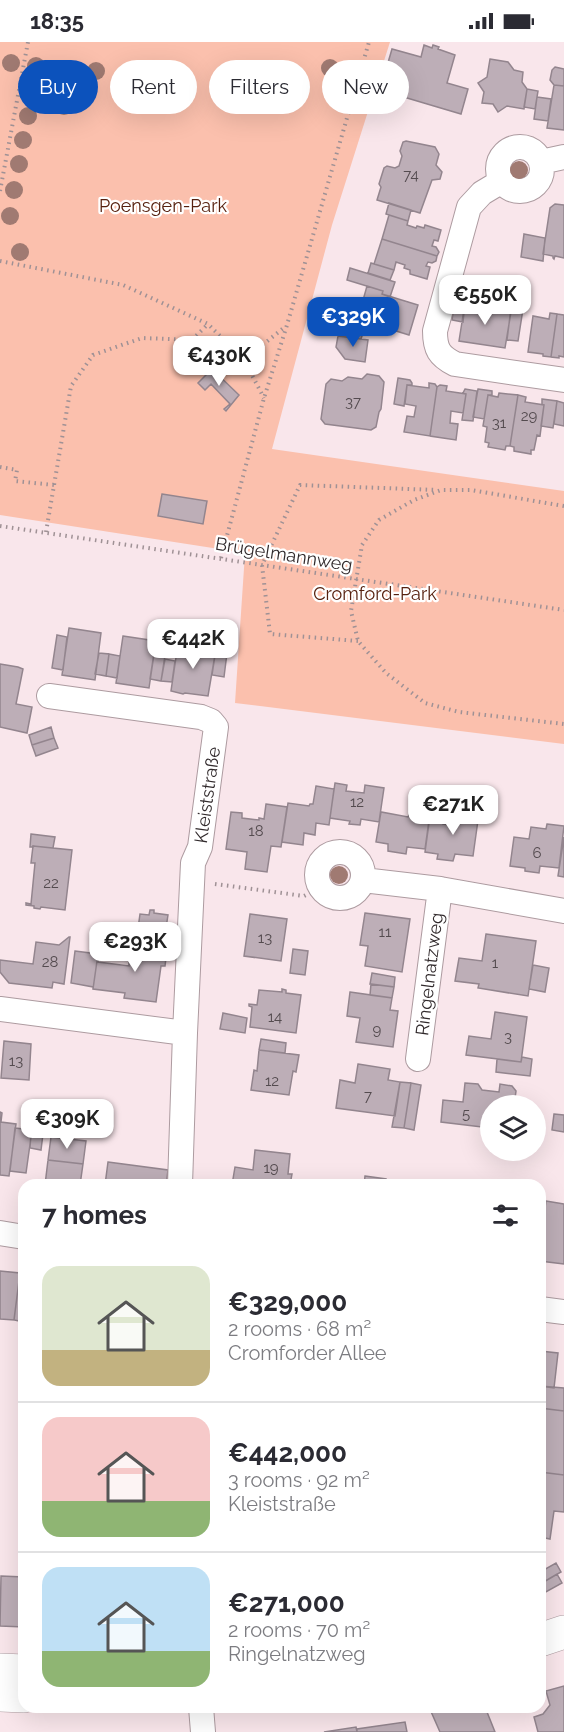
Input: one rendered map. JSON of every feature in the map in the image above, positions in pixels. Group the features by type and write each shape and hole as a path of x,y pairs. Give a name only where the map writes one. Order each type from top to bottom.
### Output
{"main road":[{"path":"546,1638 564,1632"},
{"path":"0,1670 18,1671"},
{"path":"0,1695 18,1696"}],"street":[{"path":"564,157 541,162 529,149 514,148 500,159 498,167 502,181 482,193 469,207 435,331 435,343 445,359 455,364 564,380"},
{"name":"Kleiststraße","path":"49,696 201,717 209,719 216,727 200,847 193,863 180,1179"},
{"path":"344,852 357,860 363,868 360,889 349,898 334,898 320,888 317,877 318,869 322,861 333,853 344,852"},
{"name":"Ringelnatzweg","path":"363,880 440,889 564,911"},
{"name":"Ringelnatzweg","path":"418,1059 440,889"},
{"path":"0,1009 185,1033"},
{"path":"0,1233 18,1236"},
{"path":"546,1310 564,1312"},
{"path":"201,1713 203,1732"}],"path":[{"path":"0,191 28,42"},
{"path":"221,558 264,398 369,42"},
{"path":"0,261 123,285 208,324 244,360 264,398"},
{"path":"46,532 70,386 93,355 142,338 192,340 208,324"},
{"path":"244,360 287,325"},
{"path":"0,467 17,470 15,481 54,485"},
{"path":"358,641 270,634 262,564 300,485 471,490 564,506"},
{"path":"441,490 414,500 380,520 362,545 351,612 358,641 386,673 425,703 459,712 564,724"},
{"name":"Brügelmannweg","path":"0,526 564,610"},
{"path":"192,881 304,896 320,888"}],"green space":[{"name":"Poensgen-Park","path":"0,42 390,42 384,60 322,60 322,114 367,114 332,225 272,449 564,491 564,744 235,703 245,553 0,515"}],"building":[{"path":"424,45 432,48 433,45 455,55 447,83 468,89 461,114 409,99 409,60 389,60 392,49 421,57"},
{"path":"490,59 508,62 514,70 523,72 522,82 527,89 524,109 507,106 498,112 493,104 482,103 484,92 478,83 487,77"},
{"path":"555,67 564,69 564,86 554,85 550,80"},
{"path":"554,85 564,86 564,130 547,128"},
{"path":"527,89 538,91 535,109 524,107"},
{"path":"537,97 551,99 548,121 534,119"},
{"path":"403,142 435,147 439,154 436,165 442,172 440,179 432,180 420,213 377,200 384,168 399,166 402,156 400,151"},
{"path":"389,203 411,210 408,221 386,214"},
{"path":"555,204 564,205 564,258 555,256 554,259 553,256 543,254 550,208"},
{"path":"389,215 408,221 407,225 416,228 417,226 424,228 425,225 441,230 438,241 434,240 432,246 436,247 439,252 437,256 382,239"},
{"path":"524,234 545,238 543,261 521,257"},
{"path":"382,239 437,256 436,261 428,262 426,266 430,267 427,279 410,274 410,270 404,268 405,265 396,262 394,270 374,264"},
{"path":"371,263 394,270 390,280 368,273"},
{"path":"350,268 395,282 390,297 382,294 383,291 347,280"},
{"path":"367,286 383,291 382,294 418,305 409,335 380,326 378,331 351,323 357,303 362,304"},
{"path":"455,298 467,300 463,322 452,320"},
{"path":"465,303 496,307 495,310 511,312 505,348 459,341"},
{"path":"511,308 523,309 518,341 507,340"},
{"path":"550,313 557,314 551,357 528,352 533,316 549,319"},
{"path":"557,314 564,315 564,357 559,356 559,358 551,357"},
{"path":"343,321 365,327 361,339 338,336"},
{"path":"338,336 368,340 365,362 345,359 336,347"},
{"path":"212,369 239,395 226,411 224,409 230,404 211,384 205,390 198,383"},
{"path":"367,374 379,376 384,382 376,427 371,430 325,424 321,419 326,384 331,379 342,381 348,377 362,379"},
{"path":"398,378 410,380 412,383 412,385 407,385 404,406 394,404"},
{"path":"429,383 437,387 430,436 404,432 407,416 414,417 416,406 405,404 407,385 429,388"},
{"path":"447,386 446,391 466,394 463,413 451,411 450,423 458,424 456,440 430,436 437,387"},
{"path":"465,389 477,391 473,421 462,420"},
{"path":"478,389 492,391 492,395 488,395 484,419 473,417"},
{"path":"499,393 518,395 510,446 506,446 505,450 488,447 489,443 485,442 487,427 483,426 488,395 498,397"},
{"path":"518,395 526,397 525,402 544,405 540,436 537,435 531,454 514,451 514,447 510,446"},
{"path":"542,399 557,401 553,428 541,426 544,405 542,405"},
{"path":"557,401 564,403 564,426 554,424"},
{"path":"162,494 207,501 203,524 158,516"},
{"path":"69,628 101,633 95,680 62,675"},
{"path":"57,635 67,637 63,670 52,668"},
{"path":"123,636 156,641 149,688 116,683"},
{"path":"214,642 228,645 224,677 212,675 216,649 213,649"},
{"path":"178,644 216,649 208,696 171,691"},
{"path":"155,647 166,649 161,681 150,679"},
{"path":"99,653 109,654 106,676 95,674"},
{"path":"109,654 120,656 117,678 106,676"},
{"path":"165,659 175,661 172,682 161,681"},
{"path":"0,664 23,669 16,704 32,707 27,733 0,727"},
{"path":"51,727 54,738 32,745 29,735"},
{"path":"54,738 58,748 36,756 32,745"},
{"path":"335,783 347,785 346,791 364,793 365,785 384,788 379,822 361,819 360,825 330,818"},
{"path":"316,786 334,789 329,825 316,823 315,835 304,833 303,845 282,842 288,803 309,806 313,804"},
{"path":"413,803 431,806 425,849 407,847 406,854 388,851 388,844 376,842 381,812 408,817 411,816"},
{"path":"266,804 287,807 281,847 271,846 267,872 245,869 247,852 226,849 231,812 242,813 242,818 264,819"},
{"path":"459,811 479,813 473,856 455,854 453,861 437,859 438,854 425,852 430,816 444,818 443,824 457,826"},
{"path":"547,824 564,826 559,868 540,866 539,873 510,866 514,837 529,839 531,827 546,829"},
{"path":"31,834 55,837 53,848 30,847"},
{"path":"564,837 564,877 558,876"},
{"path":"33,846 72,850 65,910 41,907 40,909 26,905 26,903 31,904 35,863 31,863"},
{"path":"150,910 154,910 154,913 168,915 164,941 150,939 149,945 136,943 140,914 149,915"},
{"path":"365,913 410,919 402,972 365,966 368,946 360,945"},
{"path":"250,914 287,919 281,961 244,956"},
{"path":"486,934 536,941 528,996 478,988 479,984 455,981 459,958 482,961"},
{"path":"69,937 64,984 53,982 52,988 9,983 0,972 0,960 33,964 36,942 59,945"},
{"path":"150,939 168,942 165,966 161,966 156,1002 124,998 125,993 93,989 98,954 98,962 129,966 129,960 134,959 137,943 149,945"},
{"path":"293,949 308,951 305,975 290,973"},
{"path":"75,951 98,954 93,989 93,987 71,983"},
{"path":"533,965 549,968 545,992 529,989"},
{"path":"372,973 395,977 394,987 370,984"},
{"path":"371,984 394,987 392,998 370,995"},
{"path":"282,989 286,990 286,993 301,995 296,1033 250,1027 252,1007 249,1004 257,1005 259,990 282,992"},
{"path":"350,992 392,998 390,1010 398,1011 393,1047 356,1042 360,1018 347,1016"},
{"path":"495,1012 527,1017 521,1062 466,1055 469,1036 491,1039"},
{"path":"223,1013 247,1018 245,1033 220,1029"},
{"path":"261,1039 286,1043 285,1053 259,1050"},
{"path":"4,1041 31,1044 29,1080 1,1078"},
{"path":"259,1050 299,1055 296,1072 293,1071 289,1095 251,1090 254,1070 257,1071"},
{"path":"522,1057 532,1059 530,1076 496,1072 497,1059 521,1062"},
{"path":"358,1064 390,1069 388,1080 400,1082 395,1116 336,1108 340,1080 355,1083"},
{"path":"400,1082 411,1083 404,1128 392,1127"},
{"path":"411,1083 421,1085 414,1130 404,1128"},
{"path":"465,1083 478,1084 482,1090 499,1092 500,1084 512,1086 516,1091 515,1095 480,1095 480,1127 441,1122 443,1100 463,1102"},
{"path":"0,1112 2,1113 1,1122 16,1124 9,1176 0,1175"},
{"path":"554,1114 564,1115 564,1132 552,1130"},
{"path":"15,1128 32,1130 26,1173 10,1171"},
{"path":"31,1133 43,1134 41,1150 30,1148"},
{"path":"51,1137 86,1141 83,1164 48,1160"},
{"path":"255,1150 290,1154 288,1174 292,1174 291,1179 233,1179 235,1167 253,1170"},
{"path":"48,1160 83,1164 81,1179 46,1179"},
{"path":"108,1162 168,1170 167,1179 106,1179"},
{"path":"365,1176 386,1179 365,1179"},
{"path":"546,1201 564,1204 564,1264 546,1262"},
{"path":"0,1271 18,1273 14,1320 0,1319"},
{"path":"18,1289 18,1321 14,1320"},
{"path":"546,1352 558,1353 554,1388 546,1387"},
{"path":"546,1386 564,1388 564,1411 546,1409"},
{"path":"546,1409 564,1411 564,1475 546,1473"},
{"path":"546,1473 564,1475 564,1512 554,1511 550,1539 546,1538"},
{"path":"556,1563 561,1572 546,1581 546,1569"},
{"path":"557,1574 562,1583 546,1592 546,1580"},
{"path":"1,1576 18,1577 18,1627 0,1626"},
{"path":"564,1686 564,1732 538,1732 534,1717 546,1713 550,1705 546,1691"},
{"path":"432,1713 487,1713 495,1732 440,1732"},
{"path":"405,1722 407,1732 357,1732 357,1729"},
{"path":"356,1727 357,1732 324,1732"}],"park label":[{"name":"Cromford-Park","path":"375,593"}]}
